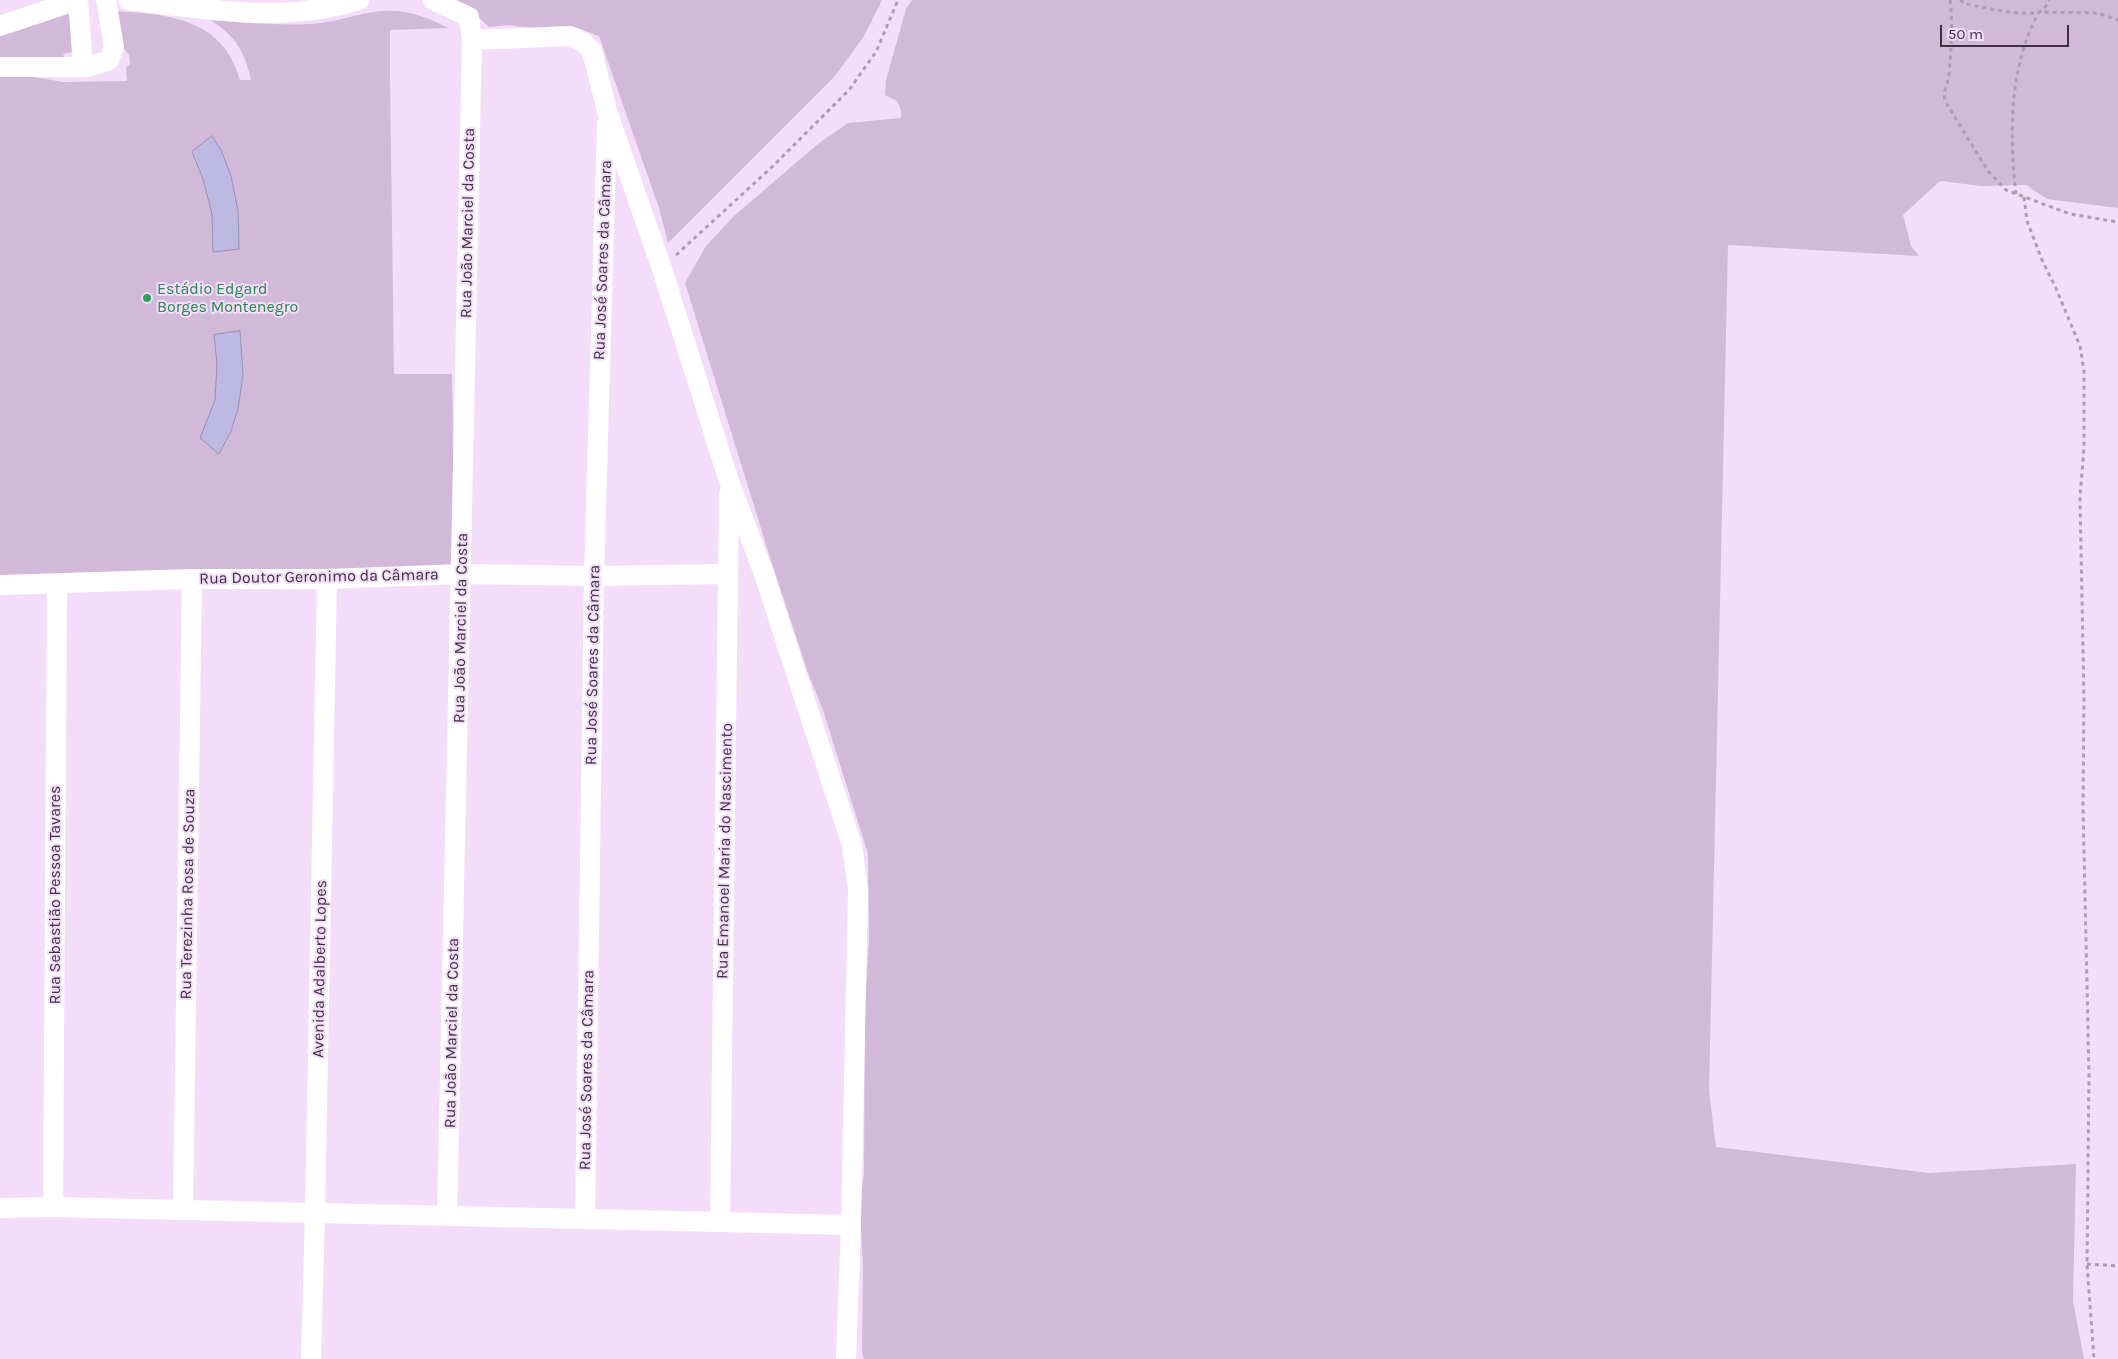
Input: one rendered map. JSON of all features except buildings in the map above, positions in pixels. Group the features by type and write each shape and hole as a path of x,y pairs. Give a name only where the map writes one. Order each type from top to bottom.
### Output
{"street":[{"path":"0,26 78,0 83,66"},
{"path":"0,67 83,66 109,60 114,47 106,0"},
{"path":"128,0 218,12 268,13 301,13 359,0"},
{"name":"Rua João Marciel da Costa","path":"433,0 468,17 472,40 448,1216"},
{"path":"472,40 570,36 583,42 592,51 607,111 662,269 729,481 764,574 852,845 858,890 851,1225 846,1359"},
{"name":"Rua José Soares da Câmara","path":"585,1219 594,576 607,111"},
{"name":"Rua Emanoel Maria do Nascimento","path":"720,1222 729,481"},
{"name":"Rua Doutor Geronimo da Câmara","path":"0,585 192,579 327,579 462,574 594,576 728,574"},
{"name":"Rua Terezinha Rosa de Souza","path":"183,1210 192,579"},
{"name":"Avenida Adalberto Lopes","path":"310,1359 315,1213 327,579"},
{"name":"Rua Sebastião Pessoa Tavares","path":"53,1207 57,583"},
{"path":"0,1208 53,1207 851,1225"}],"path":[{"path":"662,269 772,167 849,90 876,52 898,0"},
{"path":"1950,0 1952,39 1948,78 1943,90 1945,101 1988,171 2006,190 2016,194 2070,214 2118,222"},
{"path":"1960,0 1966,4 2014,13 2097,13 2118,20"},
{"path":"2016,194 2012,162 2014,100 2023,49 2039,12 2046,7 2049,0"},
{"path":"2024,197 2027,221 2042,260 2056,286 2077,338 2084,371 2084,448 2080,497 2084,700 2082,806 2089,1075 2087,1264 2094,1359"},
{"path":"2087,1264 2118,1266"}],"shaded area":[{"path":"451,0 882,0 864,36 835,76 668,243 659,208 599,36 578,28 532,28 509,25 489,27 476,15"},
{"path":"912,0 2118,0 2118,208 2047,199 2026,185 1981,186 1940,181 1903,215 1911,246 1919,256 1728,245 1709,1091 1716,1147 1929,1173 2076,1164 2073,1301 2084,1359 864,1359 862,1353 863,1269 860,1205 864,1173 865,1006 869,940 868,854 823,710 808,673 768,551 685,283 706,246 734,216 819,143 848,123 901,118 901,110 897,101 885,95 886,80 906,9"},
{"path":"113,11 154,14 191,23 221,43 232,59 240,80 251,80 246,61 238,45 226,32 210,20 310,24 373,12 400,11 433,20 448,28 390,30 390,77 394,374 452,374 455,562 448,566 0,579 0,71 63,82 127,81 126,68 130,64 129,55 124,49 118,49"},
{"path":"71,12 72,52 63,54 65,59 0,58 0,34"}],"place":[{"name":"Estádio Edgard Borges Montenegro","path":"147,298"}]}
